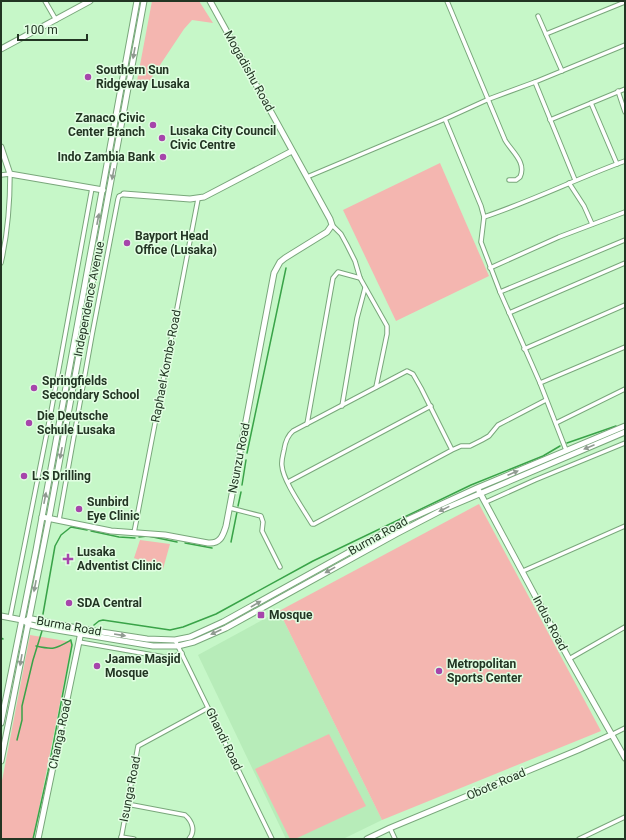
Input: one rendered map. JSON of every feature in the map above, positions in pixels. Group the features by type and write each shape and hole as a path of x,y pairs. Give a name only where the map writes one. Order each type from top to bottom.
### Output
{"main road":[{"path":"1,49 90,1"},
{"name":"Independence Avenue","path":"1,723 42,517 137,1"},
{"name":"Independence Avenue","path":"1,761 48,518 144,1"},
{"name":"Mogadishu Road","path":"210,1 332,225"},
{"path":"1,147 10,174 103,190"},
{"path":"124,194 198,199 227,186 292,151"},
{"name":"Nsunzu Road","path":"42,517 111,531 165,535 208,543 215,543 221,539 224,534 230,508 274,274 278,266 285,258 327,232 332,225"},
{"name":"Burma Road","path":"22,620 38,627 147,639 175,640 199,634 224,622 407,520 477,488 625,426"},
{"name":"Burma Road","path":"81,631 153,646 178,646 198,640 226,628 444,509 625,432"},
{"name":"Indus Road","path":"477,488 486,502 611,735 625,758"},
{"path":"1,616 22,620"},
{"name":"Changa Road","path":"38,839 81,631"},
{"name":"Obote Road","path":"367,839 611,735"}],"street":[{"path":"45,1 56,20"},
{"path":"447,1 507,142 516,153 521,163 522,171 520,177 516,180 510,180"},
{"path":"546,34 625,2"},
{"path":"538,16 562,71"},
{"path":"307,177 445,120 489,99 625,45"},
{"path":"535,82 575,180"},
{"path":"550,120 625,89"},
{"path":"618,92 625,112"},
{"path":"591,103 617,164"},
{"path":"445,120 479,198 484,217 481,242 490,268 540,383 566,450"},
{"path":"484,217 503,211 575,180 625,161"},
{"path":"1,175 10,174 8,228 1,263"},
{"path":"569,183 584,206 592,224"},
{"path":"10,618 51,412 92,188"},
{"path":"58,520 118,199 124,194"},
{"name":"Raphael Kombe Road","path":"134,532 198,199"},
{"path":"490,268 592,224 625,212"},
{"path":"332,225 341,234 347,245 355,261 360,278 388,330 376,387"},
{"path":"500,292 625,240"},
{"path":"509,313 625,263"},
{"path":"307,424 333,278 338,272 360,278"},
{"path":"342,406 357,318 365,288"},
{"path":"524,348 625,304"},
{"path":"540,383 625,347"},
{"path":"452,450 413,374 406,371 289,434 286,440 282,467 301,507 313,524 452,450 461,446 470,446 482,440 489,436 498,425 546,400"},
{"path":"556,423 625,389"},
{"path":"288,482 430,406"},
{"path":"486,502 625,443"},
{"path":"230,508 261,516 263,522 262,531 280,568"},
{"path":"522,571 625,526"},
{"path":"569,658 625,626"},
{"name":"Ghandi Road","path":"175,640 272,839"},
{"path":"79,642 170,658 182,653"},
{"name":"Isunga Road","path":"121,838 139,745 208,708"},
{"name":"Obote Road","path":"611,735 625,728"},
{"path":"127,804 185,815 191,821 192,826 192,832 189,839"},
{"path":"579,839 625,817"},
{"path":"390,828 395,839"},
{"path":"121,838 134,839"}],"shaded area":[{"path":"152,1 199,1 213,23 192,20 184,29 148,83 137,81"},
{"path":"440,163 489,276 396,321 343,210"},
{"name":"Metropolitan Sports Center","path":"479,504 601,731 382,820 279,611"},
{"path":"140,540 170,544 163,569 134,558"},
{"path":"279,611 382,820 343,839 286,839 198,655"},
{"path":"30,635 72,642 33,839 1,839 1,786"},
{"path":"329,734 366,806 295,839 290,839 255,769"}],"waterway":[{"path":"247,453 286,268"},
{"path":"567,443 616,426"},
{"path":"94,625 103,620 170,630 183,627 216,614 313,561 471,485 543,456 560,446"},
{"path":"242,485 246,460"},
{"path":"238,506 241,492"},
{"path":"231,542 237,512"},
{"path":"43,614 55,546 61,535 71,527 87,530"},
{"path":"91,531 119,537 135,538"},
{"path":"139,537 148,536 177,542"},
{"path":"185,543 212,548"},
{"path":"17,740 22,720 22,706 33,660 42,631"},
{"path":"36,646 54,648 71,640"},
{"path":"33,839 48,772 72,645 71,641"}],"place":[{"name":"Southern Sun Ridgeway Lusaka","path":"88,77"},
{"name":"Zanaco Civic Center Branch","path":"153,125"},
{"name":"Lusaka City Council Civic Centre","path":"162,138"},
{"name":"Indo Zambia Bank","path":"163,157"},
{"name":"Bayport Head Office (Lusaka)","path":"127,243"},
{"name":"Springfields Secondary School","path":"34,388"},
{"name":"Die Deutsche Schule Lusaka","path":"29,423"},
{"name":"L.S Drilling","path":"24,476"},
{"name":"Sunbird Eye Clinic","path":"79,509"},
{"name":"Lusaka Adventist Clinic","path":"68,559"},
{"name":"SDA Central","path":"69,603"},
{"name":"Mosque","path":"261,615"},
{"name":"Jaame Masjid Mosque","path":"97,666"},
{"name":"Metropolitan Sports Center","path":"439,671"}]}
